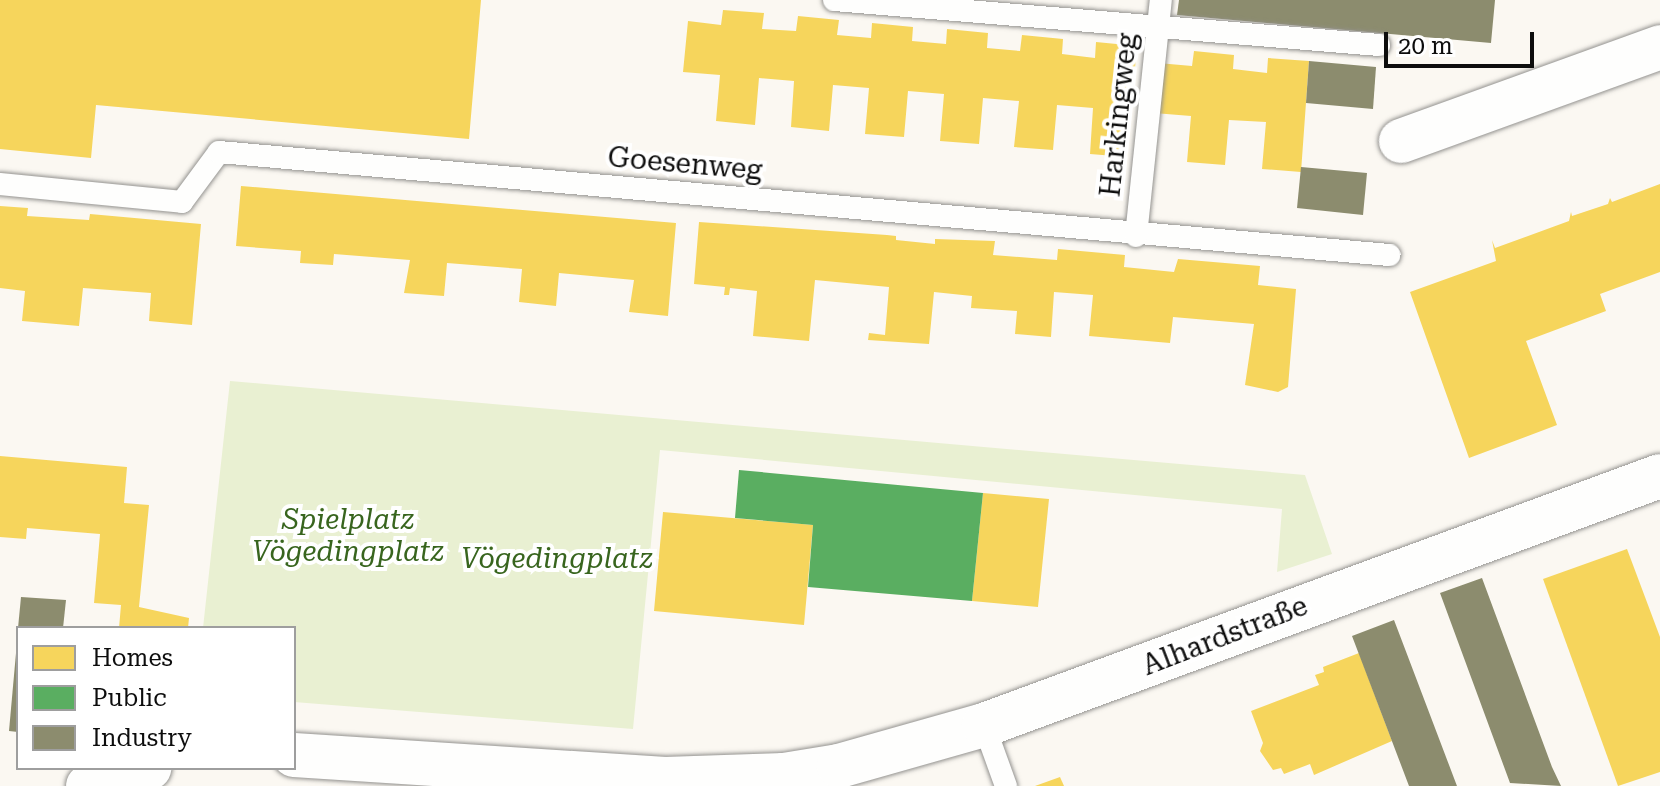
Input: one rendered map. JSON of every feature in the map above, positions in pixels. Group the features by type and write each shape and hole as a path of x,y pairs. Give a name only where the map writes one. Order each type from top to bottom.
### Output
{"street":[{"path":"1401,141 1660,47"},
{"name":"Alhardstraße","path":"296,755 665,779 785,780 984,725 1660,476"},
{"path":"88,786 142,770"}],"lane":[{"path":"834,0 1379,45"},
{"name":"Harkingweg","path":"1136,236 1161,0"},
{"name":"Goesenweg","path":"0,184 182,202 219,152 1136,236 1389,255"},
{"path":"984,725 1006,786"}],"green space":[{"path":"230,381 1305,475 1332,554 1277,572 1282,509 660,450 633,729 296,702 296,626 203,626"}],"building: Homes":[{"path":"0,0 481,0 469,139 96,105 91,158 0,149"},
{"path":"723,10 764,13 762,29 796,31 798,16 839,20 837,35 871,38 872,23 913,27 912,41 946,44 947,29 988,33 987,48 1020,51 1022,35 1063,39 1062,54 1095,58 1096,42 1137,46 1127,157 1090,154 1093,108 1057,105 1053,150 1014,147 1019,101 983,98 979,144 940,141 944,94 908,91 904,137 865,134 869,88 833,85 829,131 791,127 794,81 759,78 755,125 716,121 720,75 683,72 688,21 721,25"},
{"path":"1194,51 1234,55 1233,69 1267,73 1268,58 1309,61 1301,172 1262,169 1266,122 1229,120 1225,165 1187,162 1191,116 1154,113 1158,63 1192,66"},
{"path":"1660,184 1660,272 1600,294 1606,311 1526,341 1557,425 1469,458 1410,292 1496,261 1492,240 1495,248 1569,221 1571,212 1572,216 1608,204 1610,198 1612,202"},
{"path":"241,186 676,223 668,316 629,312 634,280 559,273 556,306 519,302 522,269 447,263 444,296 404,293 410,260 334,254 333,265 300,263 301,251 236,246"},
{"path":"0,206 28,208 27,216 89,220 90,214 201,224 192,325 149,321 151,293 83,288 79,326 22,321 25,291 0,288"},
{"path":"699,222 887,235 896,236 896,240 935,244 935,239 995,241 993,255 1057,260 1058,249 1125,255 1124,267 1174,272 1178,259 1260,266 1258,285 1296,289 1288,387 1278,392 1245,385 1254,324 1173,317 1170,343 1089,336 1093,295 1054,292 1051,337 1015,334 1017,311 971,308 972,296 934,292 929,344 868,340 869,333 885,335 889,287 815,280 809,341 753,336 757,291 730,288 729,295 724,295 725,287 694,284"},
{"path":"0,456 127,467 124,503 149,505 139,607 189,618 188,626 119,626 121,605 94,603 100,534 27,528 26,539 0,537"},
{"path":"983,493 1049,499 1038,607 972,601"},
{"path":"663,512 813,525 804,625 654,611"},
{"path":"1627,549 1660,637 1660,772 1618,786 1543,579"},
{"path":"1359,653 1392,741 1314,775 1310,764 1284,774 1281,768 1273,770 1260,751 1263,743 1251,711 1319,685 1315,675 1324,672 1323,667"},
{"path":"1060,777 1064,786 1035,786"}],"building: Public":[{"path":"739,470 983,493 972,601 808,587 813,525 735,518"}],"building: Industry":[{"path":"1179,0 1495,0 1491,43 1177,15"},
{"path":"1309,61 1376,67 1373,109 1306,103"},
{"path":"1301,167 1367,173 1363,215 1297,208"},
{"path":"1482,578 1561,786 1510,783 1440,593"},
{"path":"21,597 66,600 63,626 18,626"},
{"path":"1394,620 1457,786 1409,786 1352,636"},
{"path":"16,653 16,732 9,731"}],"park label":[{"name":"Spielplatz Vögedingplatz","path":"348,536"},
{"name":"Vögedingplatz","path":"557,559"}]}
